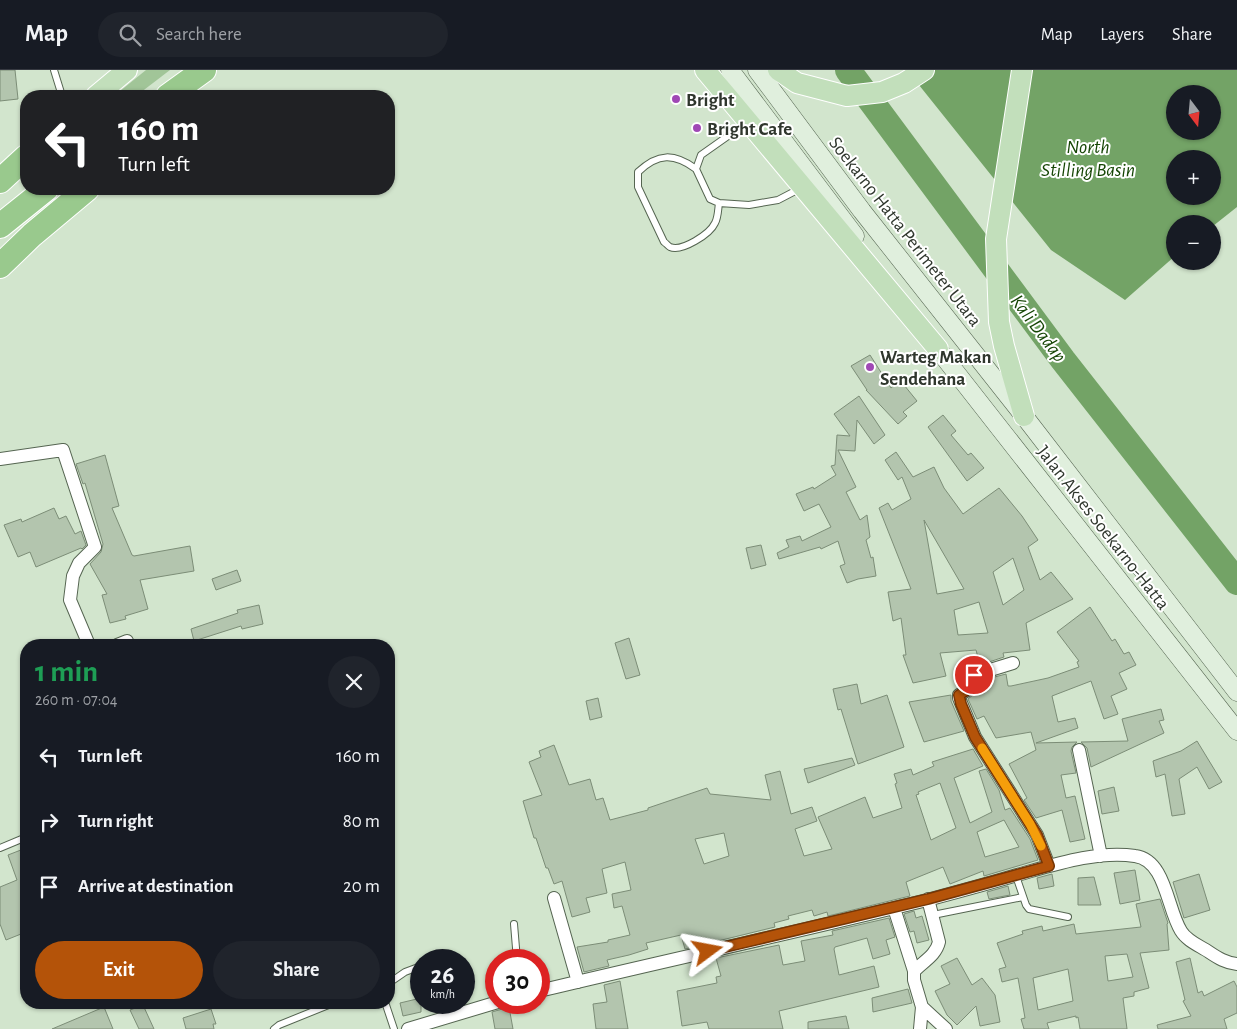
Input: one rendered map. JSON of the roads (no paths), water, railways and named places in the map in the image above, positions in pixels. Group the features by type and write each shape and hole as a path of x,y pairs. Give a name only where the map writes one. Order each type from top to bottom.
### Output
{"highway":[{"path":"176,90 204,70"},
{"path":"194,90 216,70"},
{"path":"0,181 20,163"},
{"path":"0,226 39,195"},
{"path":"0,266 32,235 80,195"}],"main road":[{"path":"103,90 128,70"},
{"path":"705,70 938,349"},
{"name":"Jalan Akses Soekarno-Hatta","path":"730,70 938,349 1237,731"},
{"name":"Soekarno Hatta Perimeter Utara","path":"757,70 862,211 1024,416"},
{"path":"778,70 797,83 847,96 882,92 904,84 924,70"},
{"path":"1022,70 996,238 999,322 1024,416"},
{"path":"0,170 20,156"},
{"name":"Jalan Akses Soekarno-Hatta","path":"1024,416 1237,692"}],"street":[{"path":"0,459 63,450 95,546 79,563 73,576 70,600 87,639"},
{"path":"1013,663 974,675 972,687 959,695 959,698 975,737 1037,835 1049,866"},
{"path":"1079,750 1101,856"},
{"path":"550,989 894,908 1049,866 1122,854 1137,856 1147,860 1155,868 1182,933 1223,960 1237,964"},
{"path":"554,898 578,982"},
{"path":"914,971 937,948 939,942 928,899"},
{"path":"894,908 914,971 914,980 922,1007 920,1029"},
{"path":"408,1029 485,1006"},
{"path":"922,1007 946,1029"}],"lane":[{"path":"54,70 60,90"},
{"path":"696,169 701,155 748,122"},
{"path":"718,203 716,222 710,231 682,248 671,247 664,242 638,187 638,172 647,164 668,156 686,161 696,169 710,198 718,203 749,205 778,200 802,187"},
{"path":"0,848 20,840"},
{"path":"1016,876 1026,905 1033,911 1068,917"},
{"path":"933,914 1023,896"},
{"path":"514,924 516,949"},
{"path":"395,979 410,970"},
{"path":"274,1029 318,1009"},
{"path":"387,1009 394,1029"}],"water":[{"name":"North Stilling Basin","path":"907,70 1237,70 1237,207 1221,220 1221,215 1166,215 1166,264 1125,300 1051,250"}],"waterway":[{"name":"Kali Dadap","path":"848,70 1063,360 1237,582"}],"place":[{"name":"Bright","path":"676,99"},
{"name":"Bright Cafe","path":"697,128"},
{"name":"Warteg Makan Sendehana","path":"870,367"}]}
